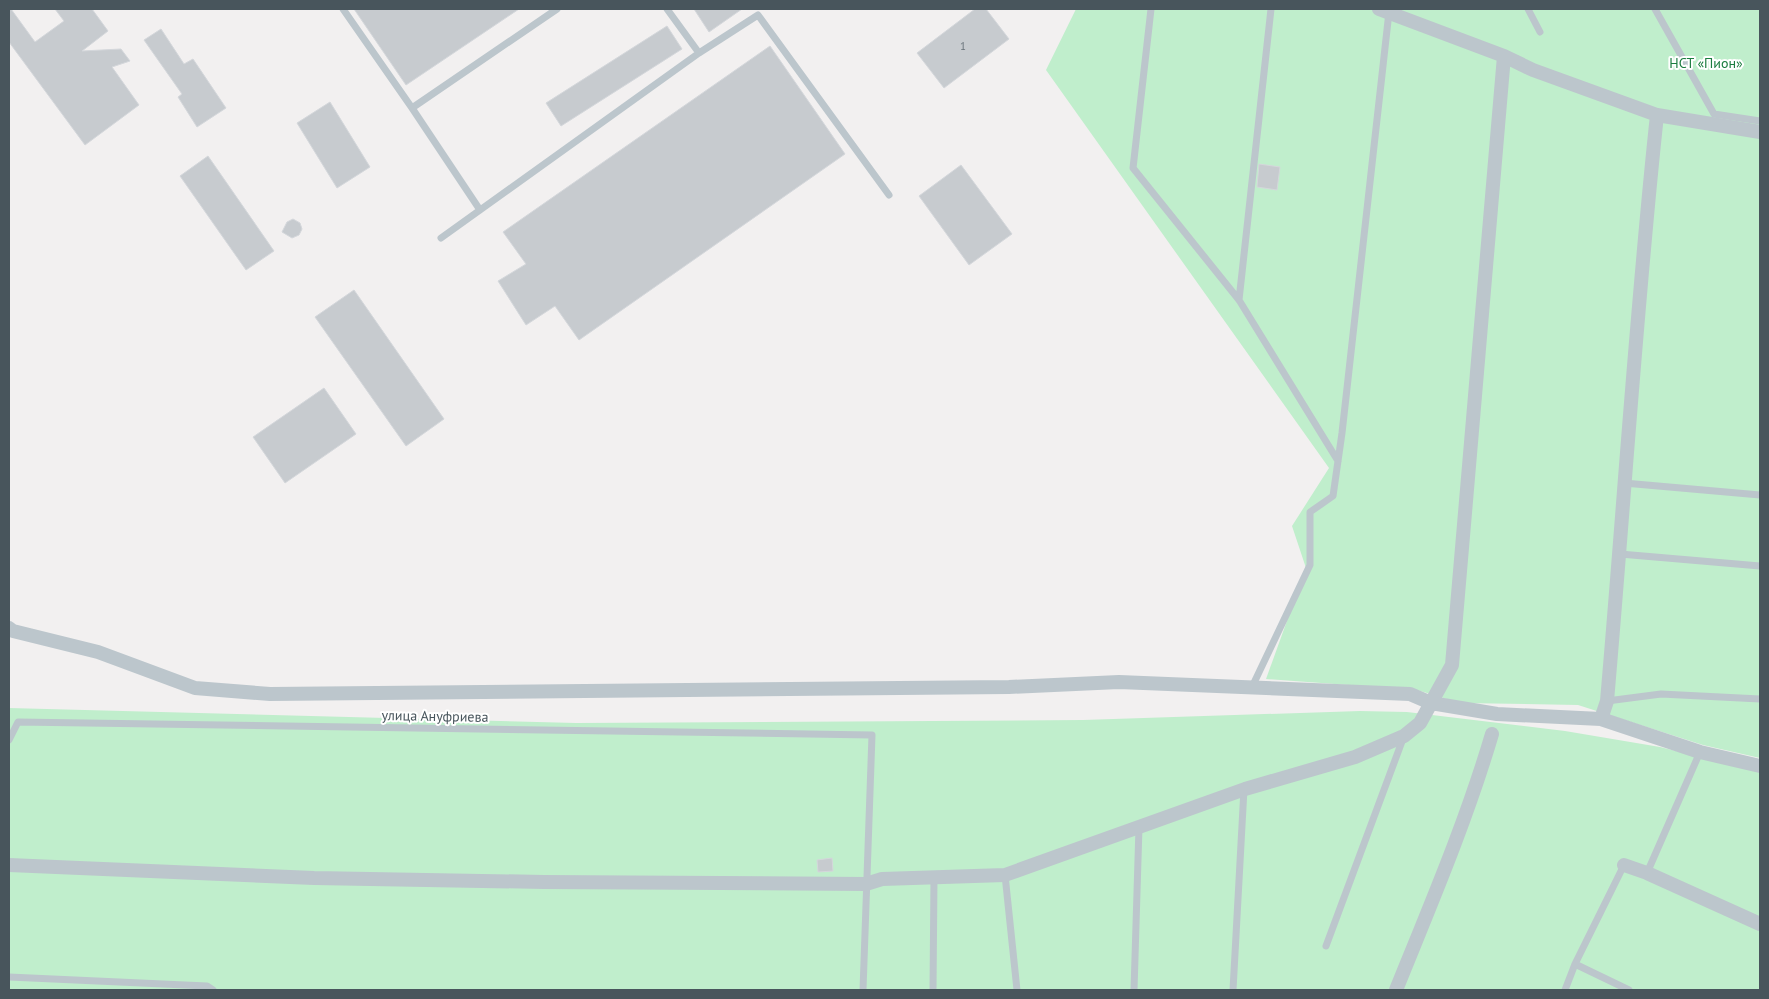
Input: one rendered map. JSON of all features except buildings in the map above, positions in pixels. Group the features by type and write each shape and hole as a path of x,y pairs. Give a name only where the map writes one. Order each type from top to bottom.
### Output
{"street":[{"path":"1384,10 1504,56 1533,70 1657,115 1760,132"},
{"path":"9,865 314,878 544,882 866,884 882,879 1005,875 1244,789 1355,757 1404,736 1420,723 1452,665 1504,56"},
{"path":"1601,719 1607,701 1620,554 1624,483 1657,115"},
{"path":"9,628 98,652 195,688 270,694 1009,687 1119,682 1410,694 1431,703 1497,714 1601,719 1700,752 1760,766"},
{"path":"1396,990 1477,784 1492,734"},
{"path":"1624,865 1647,873 1760,924"}],"lane":[{"path":"343,9 480,210"},
{"path":"412,108 557,9"},
{"path":"667,9 699,54"},
{"path":"1151,9 1133,168 1239,300 1338,461"},
{"path":"1239,300 1271,9"},
{"path":"1528,9 1540,32"},
{"path":"1655,9 1714,114 1760,121"},
{"path":"1252,687 1310,566 1310,512 1333,496 1384,10"},
{"path":"441,238 699,54 758,15 889,195"},
{"path":"1624,483 1760,495"},
{"path":"1620,554 1760,566"},
{"path":"1607,701 1661,694 1760,699"},
{"name":"улица Ануфриева","path":"9,740 18,722 872,735 866,884"},
{"path":"1326,946 1404,736"},
{"path":"1647,873 1700,752"},
{"path":"1232,990 1244,789"},
{"path":"1134,990 1139,826"},
{"path":"1565,990 1575,964 1624,865"},
{"path":"1005,875 1017,990"},
{"path":"932,990 934,878"},
{"path":"863,990 866,884"},
{"path":"1575,964 1630,990"},
{"path":"9,976 207,986 213,990"}],"green space":[{"name":"НСТ «Пион»","path":"1076,9 1760,9 1760,758 1703,745 1578,705 1460,703 1417,690 1266,679 1306,568 1292,526 1329,468 1046,70"},
{"path":"9,708 576,723 1083,720 1360,711 1407,712 1565,731 1660,747 1760,772 1760,990 9,990"}]}
